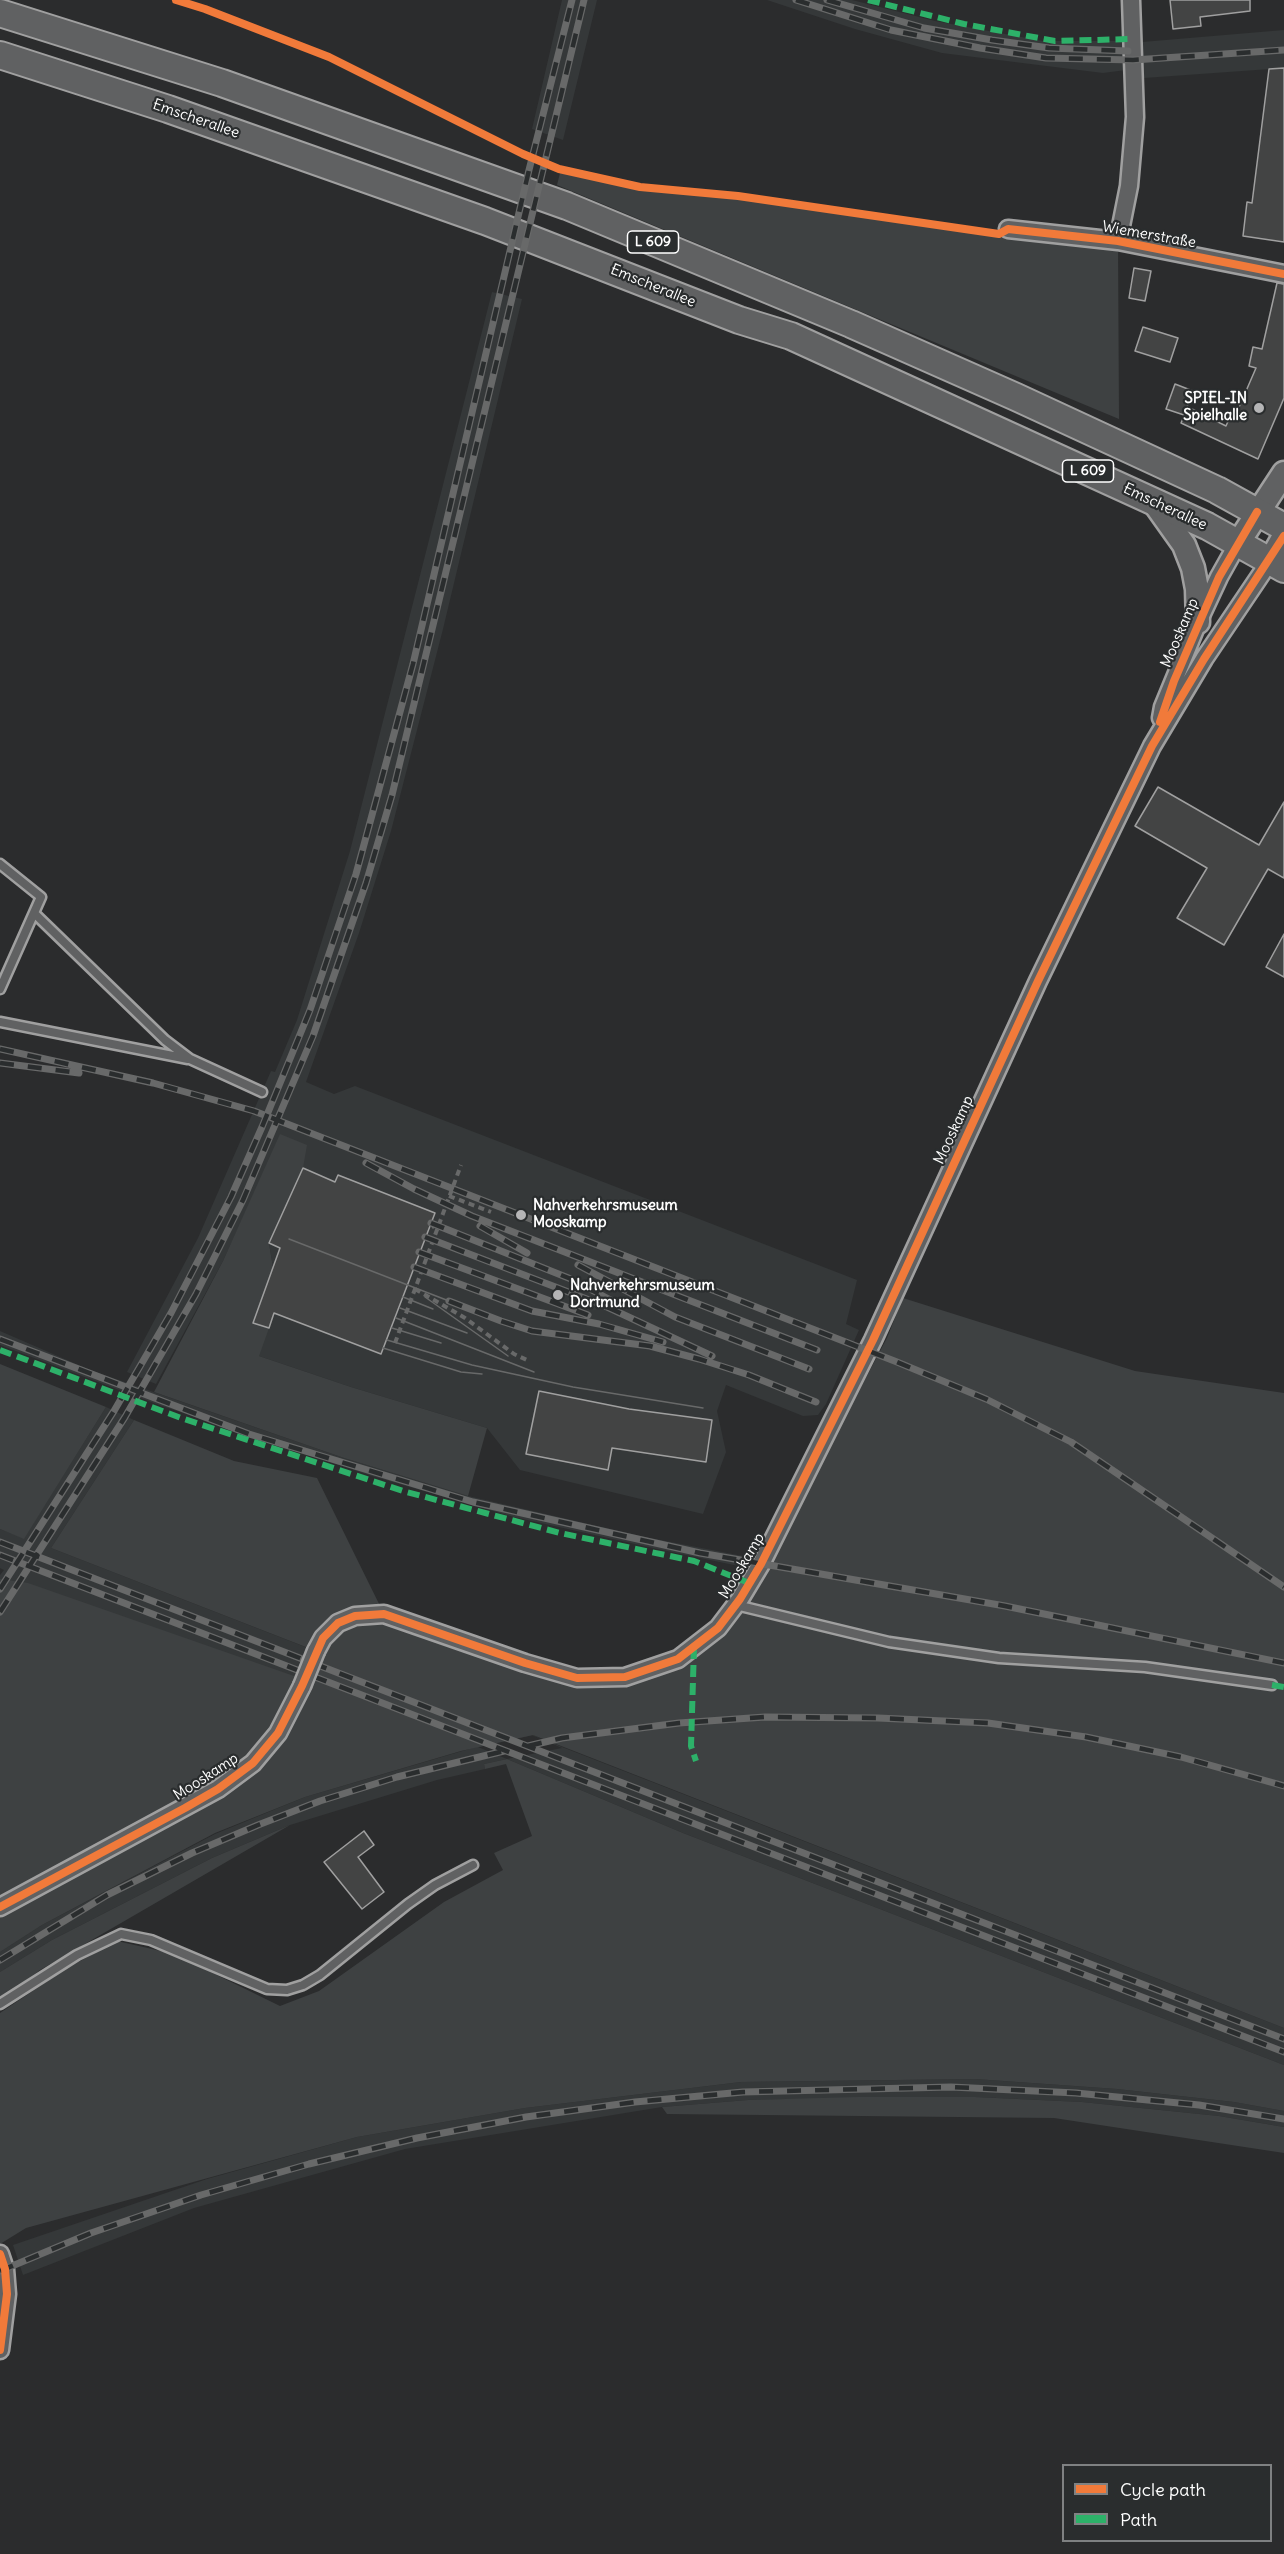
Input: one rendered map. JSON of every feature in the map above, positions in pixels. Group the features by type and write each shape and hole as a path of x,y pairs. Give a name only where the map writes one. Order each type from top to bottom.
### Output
{"main road":[{"name":"L 609","path":"0,14 222,82 567,206 903,347 1217,490 1284,527"},
{"name":"Emscherallee","path":"0,55 168,109 474,217 740,320 791,336 1152,500 1207,526 1277,565"}],"street":[{"name":"Wiemerstraße","path":"1118,241 1129,186 1136,117 1131,0"},
{"name":"Wiemerstraße","path":"1008,229 1118,241 1284,274"},
{"path":"1238,543 1284,473"},
{"path":"1152,500 1184,545 1193,568 1197,589 1198,622"},
{"path":"1277,565 1284,536"},
{"name":"Mooskamp","path":"1157,737 1163,707 1198,622 1218,577 1238,543"},
{"name":"Mooskamp","path":"0,1907 218,1789 253,1763 278,1733 323,1638 338,1623 355,1616 384,1614 418,1624 525,1664 577,1678 625,1677 678,1659 718,1628 736,1605 761,1564 873,1340 1108,833 1157,737 1204,659 1277,565"},
{"path":"0,2254 5,2269 7,2294 0,2350"}],"lane":[{"path":"0,864 41,897 0,989"},
{"path":"34,914 165,1040 190,1059 262,1092"},
{"path":"0,1022 190,1059"},
{"path":"736,1605 889,1642 922,1647 999,1658 1145,1667 1272,1685"},
{"path":"0,2004 76,1955 121,1934 152,1940 267,1989 287,1990 303,1985 320,1975 408,1904 435,1885 473,1865"}],"path":[{"path":"395,1343 461,1165"},
{"path":"449,1196 491,1212"},
{"path":"431,1222 436,1231"},
{"path":"415,1289 465,1318 514,1354 527,1360"}],"shaded area":[{"path":"562,0 597,0 563,140 532,129"},
{"path":"767,0 852,0 935,21 1043,41 1124,41 1126,70 1103,73 942,53 855,29"},
{"path":"1284,30 1284,68 1144,78 1142,42"},
{"path":"560,173 640,187 735,195 999,234 1008,229 1118,241 1119,419 557,185"},
{"name":"Nahverkehrsmuseum Dortmund","path":"492,292 522,299 443,629 391,831 359,933 306,1082 334,1094 355,1086 857,1280 846,1324 859,1330 826,1404 818,1415 803,1416 726,1385 717,1411 726,1452 703,1514 520,1470 487,1428 351,1387 259,1356 253,1323 273,1268 269,1243 282,1135 223,1261 156,1384 127,1372 198,1238 271,1071 275,1072 297,1020 350,851"},
{"path":"280,1134 307,1145 303,1168 269,1243 273,1268 254,1323 269,1328 259,1356 351,1387 487,1428 468,1496 344,1458 154,1392 223,1261"},
{"path":"903,1298 1135,1371 1284,1393 1284,2028 533,1735 461,1751 305,1797 215,1833 42,1925 0,1952 0,1579 28,1583 294,1676 316,1651 51,1548 134,1420 234,1461 317,1478 384,1614 525,1663 625,1677 679,1670 722,1635 750,1596 887,1338"},
{"path":"0,1331 90,1370 344,1458 468,1496 645,1537 753,1558 748,1568 653,1548 514,1517 372,1476 159,1405 0,1345"},
{"path":"0,1364 106,1407 24,1539 0,1529"},
{"path":"106,1407 134,1420 51,1548 532,1735 478,1747 507,1759 484,1764 485,1769 437,1780 290,1825 212,1858 52,1940 0,1972 0,1952 42,1925 215,1834 305,1797 476,1747 0,1626 0,1575 4,1570 0,1568 0,1529 24,1538"},
{"path":"544,1740 1284,2028 1284,2065 683,1833 507,1759 562,1748"},
{"path":"507,1759 683,1833 1284,2065 1284,2111 1234,2102 1117,2089 975,2079 741,2082 525,2108 357,2137 26,2228 0,2244 0,2013 67,1968 117,1941 174,1954 280,2006 319,1991 444,1902 503,1870 494,1853 532,1836 506,1764 485,1769 484,1764"},
{"path":"290,1825 40,1970 0,2000 0,1972 52,1940 212,1858"},
{"path":"975,2079 1117,2089 1234,2102 1284,2111 1284,2127 1219,2116 1082,2102 975,2097 748,2100 662,2107 405,2149 194,2208 23,2275 13,2245 207,2179 357,2137 525,2108 741,2082"},
{"path":"975,2097 1082,2102 1219,2116 1284,2127 1284,2153 1054,2118 667,2114 662,2107 748,2100"}],"building":[{"path":"1170,0 1250,0 1250,11 1200,17 1201,26 1173,29"},
{"path":"1284,68 1284,242 1243,236 1247,202 1252,203 1269,69"},
{"path":"1134,268 1151,271 1145,301 1129,298"},
{"path":"1277,283 1284,284 1284,398 1258,459 1181,423 1188,407 1226,426 1229,419 1233,421 1256,368 1249,366 1253,347 1262,349"},
{"path":"1143,327 1178,338 1170,362 1135,351"},
{"path":"1175,384 1193,391 1184,415 1166,409"},
{"path":"1158,787 1259,845 1284,802 1284,878 1268,869 1224,945 1177,918 1207,868 1135,826"},
{"path":"1284,934 1284,977 1266,967"},
{"path":"303,1168 335,1182 338,1175 435,1213 381,1354 274,1313 269,1328 253,1323 280,1248 269,1243"},
{"path":"539,1391 629,1409 712,1420 706,1462 612,1448 608,1470 526,1454"},
{"path":"364,1831 374,1845 358,1857 384,1892 362,1909 324,1862"}],"tram line":[{"path":"289,1239 449,1301"},
{"path":"403,1297 433,1309"},
{"path":"425,1297 508,1356"},
{"path":"400,1308 467,1333"},
{"path":"396,1318 534,1372"},
{"path":"392,1328 441,1343"},
{"path":"387,1340 472,1365 573,1387 703,1408"},
{"path":"383,1348 461,1372 482,1374"}],"railway":[{"path":"0,1589 114,1411 171,1313 231,1197 310,1010 356,874 413,664 529,170 572,0"},
{"path":"0,1612 125,1417 196,1294 243,1200 313,1036 366,883 392,795 584,0"},
{"path":"796,0 891,30 980,48 1046,58 1133,60 1284,50"},
{"path":"827,0 924,28 992,40 1049,48 1128,51"},
{"path":"0,1049 153,1083 254,1111 897,1362 986,1399 1071,1442 1284,1587"},
{"path":"0,1063 79,1073"},
{"path":"366,1163 472,1216 817,1350"},
{"path":"431,1223 571,1279 618,1304"},
{"path":"480,1226 527,1253"},
{"path":"425,1237 605,1306 712,1356"},
{"path":"419,1252 588,1315"},
{"path":"578,1265 675,1317 809,1369"},
{"path":"414,1267 532,1311 599,1324 663,1342"},
{"path":"449,1301 532,1331 650,1346 699,1359 749,1375 816,1402"},
{"path":"0,1339 249,1434 473,1502 700,1553 1005,1606 1284,1663"},
{"path":"0,1542 1284,2039"},
{"path":"0,1555 1284,2052"},
{"path":"528,1746 562,1738 679,1723 765,1717 878,1718 988,1723 1086,1737 1181,1757 1284,1786"},
{"path":"0,1960 107,1895 192,1853 258,1825 320,1801 397,1777 504,1751"},
{"path":"0,2271 91,2233 201,2195 309,2164 417,2138 526,2117 635,2102 743,2092 951,2087 1076,2093 1199,2105 1284,2119"}],"marked path":[{"path":"868,0 964,24 1055,41 1132,39"},
{"path":"0,1350 181,1418 403,1491 560,1533 694,1561 749,1583"},
{"path":"694,1647 691,1746 696,1761"},
{"path":"1272,1685 1284,1687"}],"cycle path":[{"path":"176,0 329,57 523,154 559,169 640,187 738,196 999,234 1008,229 1118,241 1284,274"},
{"path":"1160,722 1174,681 1219,577 1257,512"},
{"path":"0,1907 185,1808 218,1789 253,1763 278,1733 323,1638 338,1623 355,1616 384,1614 525,1663 577,1678 625,1677 678,1659 718,1628 740,1599 761,1564 873,1340 1038,981 1152,746 1204,659 1284,536"},
{"path":"0,2254 5,2269 7,2294 0,2350"}],"place":[{"name":"SPIEL-IN Spielhalle","path":"1259,408"},
{"name":"Nahverkehrsmuseum Mooskamp","path":"521,1215"},
{"name":"Nahverkehrsmuseum Dortmund","path":"558,1295"}]}
